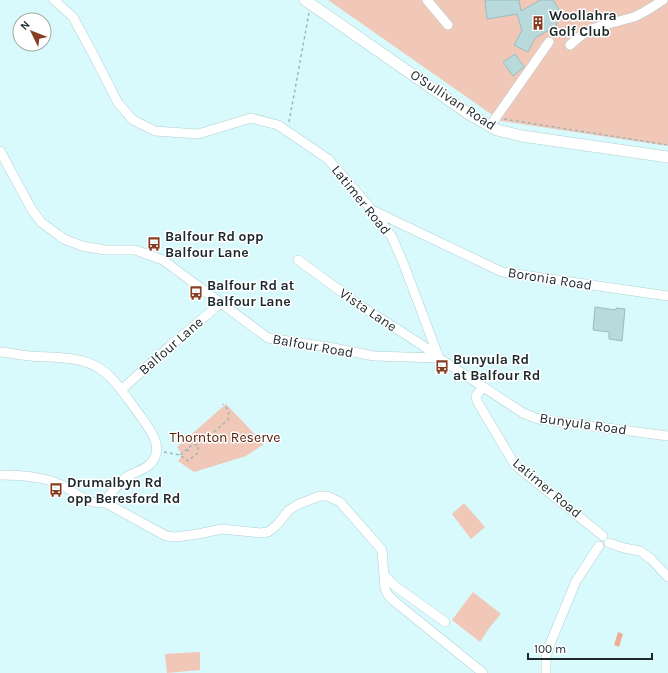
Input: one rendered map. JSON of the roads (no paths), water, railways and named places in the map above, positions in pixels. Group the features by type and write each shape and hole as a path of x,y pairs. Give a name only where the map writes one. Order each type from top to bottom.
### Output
{"main road":[{"name":"O'Sullivan Road","path":"308,2 469,114 497,130 522,136 668,157"}],"street":[{"name":"Latimer Road","path":"54,0 73,17 118,103 133,120 155,130 198,134 251,118 278,125 328,159 372,210 392,237 439,358"},
{"path":"427,0 448,25"},
{"path":"570,45 579,36 591,29 635,16 663,0"},
{"path":"490,126 549,42"},
{"name":"Balfour Road","path":"0,151 32,210 52,231 64,239 82,246 105,250 135,250 163,260 262,335 273,340 328,347 374,356 439,358"},
{"name":"Boronia Road","path":"372,210 502,272 668,296"},
{"name":"Vista Lane","path":"298,260 361,306 422,345 439,358"},
{"name":"Balfour Lane","path":"121,390 221,303"},
{"path":"0,352 66,358 95,366 106,373 121,390 150,429 155,438 157,450 156,456 147,467 122,480 104,502 97,504 88,501 60,484 50,481 19,475 0,475"},
{"path":"439,358 483,387"},
{"name":"Latimer Road","path":"483,387 476,396 477,400 515,465 606,539"},
{"name":"Bunyula Road","path":"483,387 523,413 538,419 668,436"},
{"path":"104,502 166,536 176,537 222,529 261,533 268,532 277,525 289,510 310,499 320,496 327,496 340,502 382,550 384,575 388,595 483,673"},
{"path":"546,673 546,657 550,644 576,581 599,546 599,537 624,548 640,551 652,559 668,577"},
{"path":"384,575 395,586 445,622"}],"place":[{"name":"Woollahra Golf Club","path":"538,23"},
{"name":"Balfour Rd opp Balfour Lane","path":"154,244"},
{"name":"Balfour Rd at Balfour Lane","path":"196,293"},
{"name":"Bunyula Rd at Balfour Rd","path":"442,367"},
{"name":"Drumalbyn Rd opp Beresford Rd","path":"56,490"}],"park label":[{"name":"Thornton Reserve","path":"225,437"}]}
